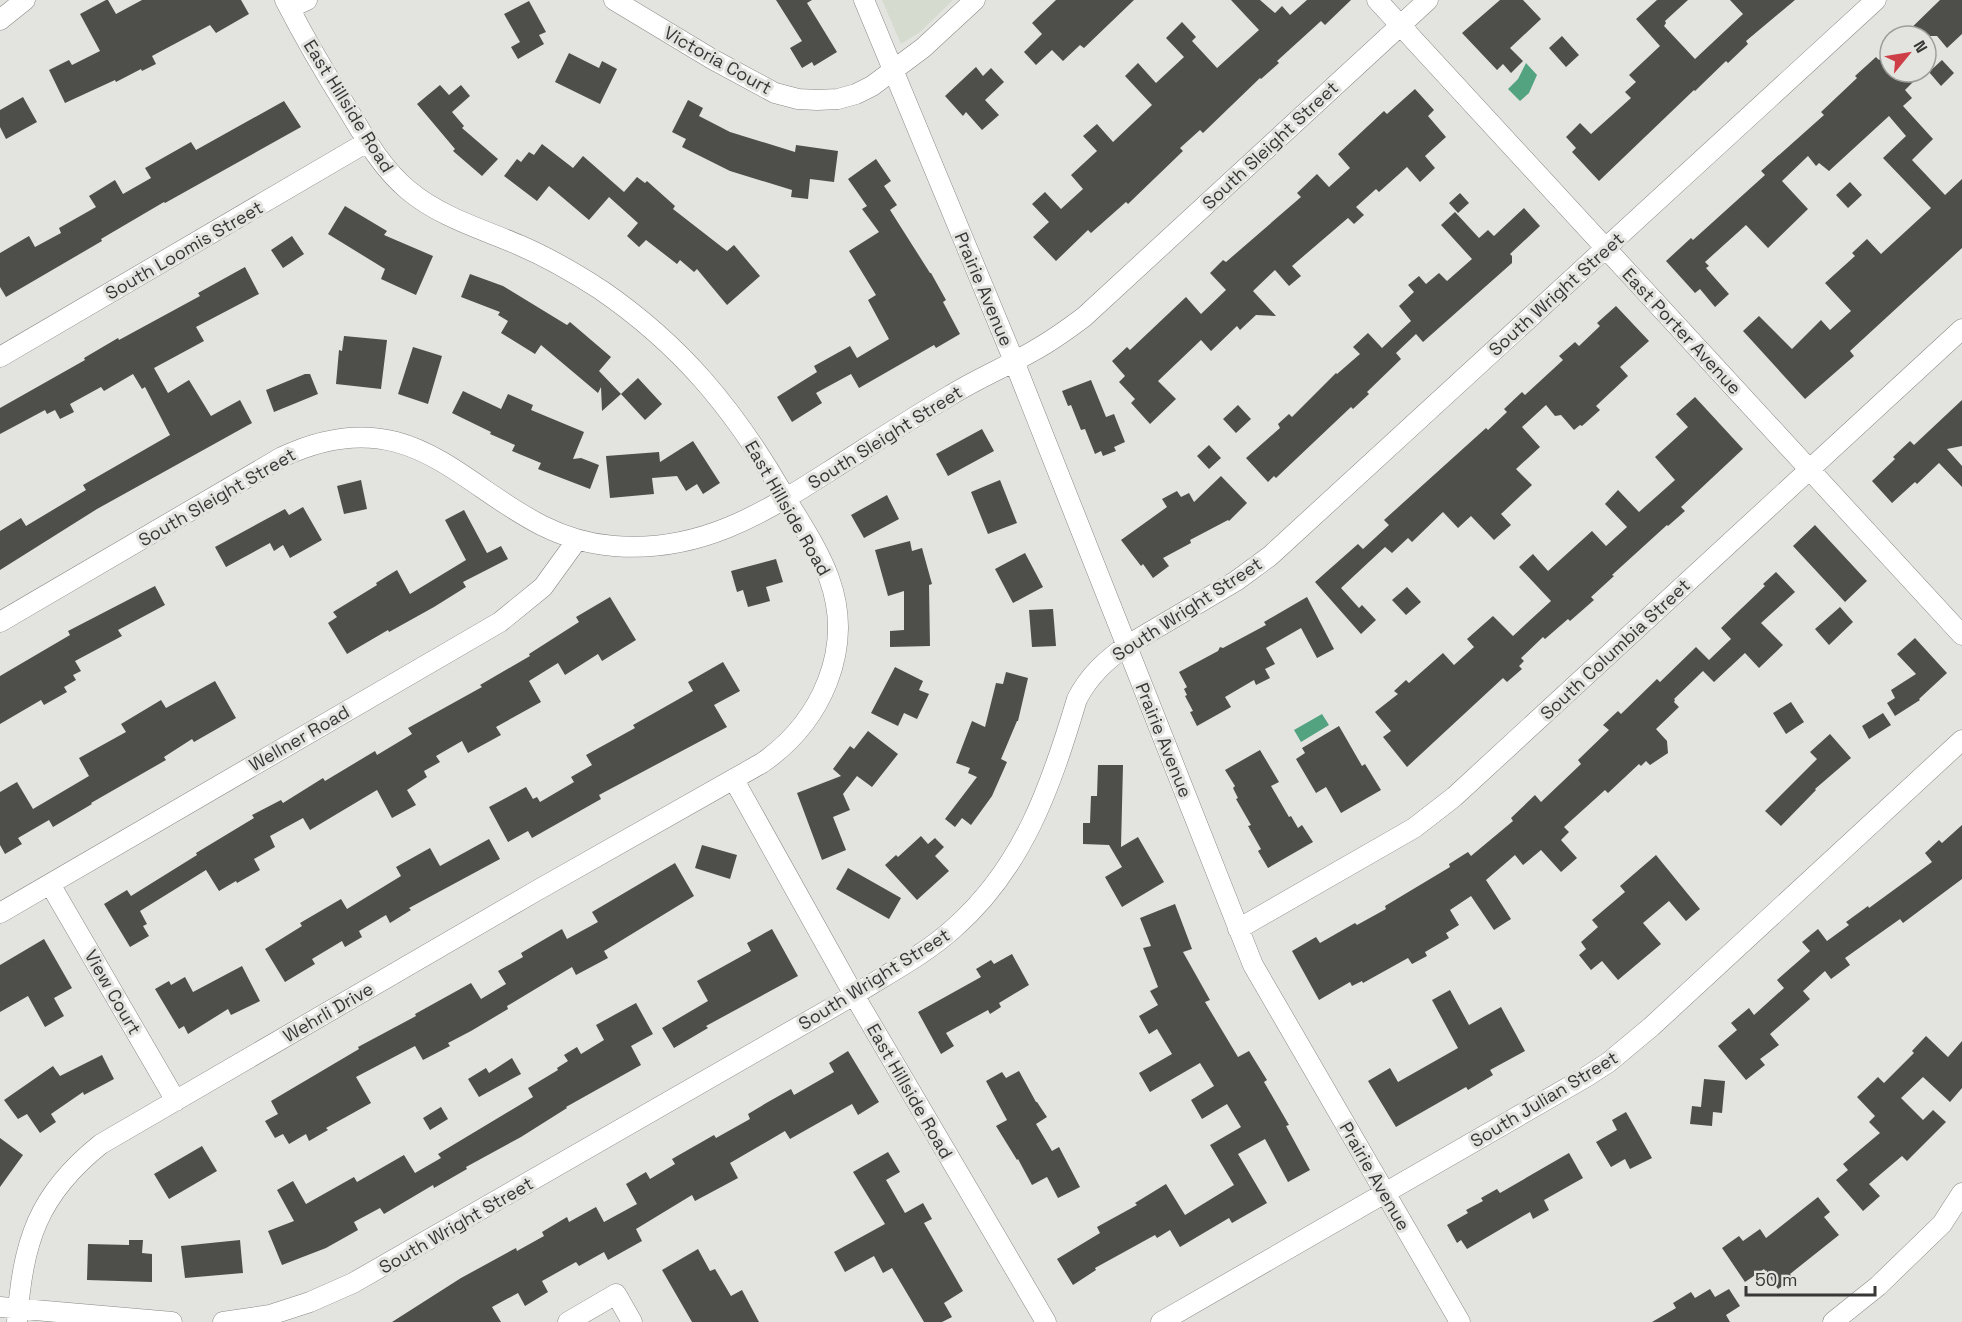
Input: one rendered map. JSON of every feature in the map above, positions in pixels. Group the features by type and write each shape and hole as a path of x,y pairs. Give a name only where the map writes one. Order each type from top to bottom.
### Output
{"street":[{"path":"0,20 26,0"},
{"name":"Victoria Court","path":"614,0 721,64 775,93 798,99 838,99 856,94 872,86 892,70"},
{"name":"Prairie Avenue","path":"864,0 1014,361 1253,965 1460,1322"},
{"path":"892,70 923,48 975,0"},
{"name":"East Porter Avenue","path":"1377,0 1962,635"},
{"name":"South Sleight Street","path":"0,622 282,457 322,442 343,438 379,437 404,443 428,453 454,468 512,509 555,532 577,540 617,546 648,547 680,543 712,535 786,499 952,394 1059,336 1084,317 1428,0"},
{"name":"South Wright Street","path":"223,1322 270,1315 310,1302 353,1283 854,995 920,955 953,930 1002,878 1021,847 1042,802 1077,699 1085,684 1109,658 1236,581 1270,556 1876,0"},
{"name":"East Hillside Road","path":"294,3 327,76 390,173 411,193 441,212 550,260 599,289 647,325 687,362 742,428 823,562 830,579 837,615 836,653 829,678 821,697 801,729 776,753 734,780 854,995 1046,1322"},
{"name":"South Loomis Street","path":"0,357 368,142"},
{"name":"South Columbia Street","path":"1238,929 1414,828 1437,811 1962,329"},
{"name":"Wellner Road","path":"0,913 500,622 543,587 577,540"},
{"name":"South Julian Street","path":"1161,1322 1586,1077 1627,1048 1962,740"},
{"name":"Wehrli Drive","path":"12,1312 22,1269 42,1209 80,1161 101,1144 536,891 734,780"},
{"name":"View Court","path":"50,884 176,1101"},
{"path":"1833,1322 1878,1286 1941,1224 1962,1193"},
{"path":"568,1322 616,1294 632,1322"},
{"path":"12,1312 172,1322"}],"shaded area":[{"path":"882,0 953,0 920,32 901,44"},
{"path":"1526,63 1537,75 1529,93 1520,101 1508,89 1518,79"},
{"path":"1322,714 1329,725 1301,742 1294,730"}],"building":[{"path":"106,0 116,14 142,0 241,0 249,14 216,33 210,25 152,56 156,64 65,103 49,70 69,60 72,65 100,51 80,14"},
{"path":"776,0 812,0 807,3 837,52 814,66 812,62 802,68 790,48 802,41"},
{"path":"1056,0 1134,0 1084,48 1080,45 1063,61 1052,50 1036,65 1024,52 1042,34 1032,23"},
{"path":"1231,0 1260,0 1275,13 1282,6 1290,15 1307,0 1351,0 1325,25 1321,21 1203,133 1200,130 1180,148 1183,151 1128,204 1126,202 1091,233 1088,230 1056,261 1033,237 1049,222 1032,204 1045,192 1061,209 1083,189 1071,175 1097,151 1083,136 1097,124 1113,142 1152,105 1125,76 1138,63 1156,83 1184,57 1166,38 1182,22 1196,37 1192,41 1217,68 1259,30"},
{"path":"1500,0 1523,0 1541,19 1510,48 1523,61 1511,73 1503,64 1497,70 1462,33"},
{"path":"1657,0 1688,0 1665,21 1664,26 1695,59 1743,14 1730,0 1795,0 1746,41 1748,44 1694,90 1599,181 1572,152 1576,148 1566,137 1580,123 1591,134 1631,98 1625,92 1636,82 1629,75 1660,46 1636,19"},
{"path":"1940,0 1962,0 1962,34 1947,48 1938,37 1938,24 1915,24"},
{"path":"529,1 546,32 539,35 544,44 518,59 511,47 520,42 504,14"},
{"path":"1562,36 1579,55 1566,67 1549,48"},
{"path":"569,53 599,68 602,61 617,69 600,104 555,82"},
{"path":"1876,57 1878,59 1878,84 1911,84 1905,90 1912,98 1903,106 1933,139 1912,160 1945,195 1962,179 1962,248 1850,351 1854,356 1805,399 1743,331 1759,316 1792,349 1821,320 1830,330 1851,311 1825,283 1855,256 1852,253 1867,239 1881,254 1931,208 1883,158 1906,136 1889,116 1829,171 1819,163 1816,166 1808,156 1782,181 1808,209 1768,248 1746,225 1705,262 1709,266 1706,268 1729,294 1715,307 1700,289 1695,293 1666,261 1691,238 1693,240 1765,175 1761,171 1824,115 1821,112"},
{"path":"1942,60 1954,73 1941,86 1938,82 1938,64"},
{"path":"976,67 983,76 991,68 1004,82 985,100 999,115 982,130 966,112 963,116 945,96"},
{"path":"440,85 449,95 461,85 470,96 452,112 464,126 462,128 498,159 482,176 453,151 455,149 417,104"},
{"path":"1415,89 1434,110 1428,116 1446,137 1425,156 1435,168 1420,182 1407,167 1379,192 1376,189 1356,207 1364,215 1354,224 1348,218 1292,266 1301,276 1289,286 1275,270 1253,291 1276,316 1256,315 1240,330 1237,326 1211,351 1201,340 1158,381 1176,399 1150,424 1131,403 1135,399 1119,382 1125,376 1112,361 1127,347 1130,350 1186,297 1201,314 1226,290 1210,273 1223,260 1226,262 1301,197 1297,193 1317,174 1329,187 1350,168 1338,154 1384,111 1387,114"},
{"path":"23,97 37,122 6,139 0,127 0,110"},
{"path":"688,100 703,108 699,116 730,132 795,152 796,145 838,151 834,182 810,179 808,199 791,197 792,190 730,171 682,147 686,139 672,132"},
{"path":"284,101 301,127 164,202 6,297 0,287 0,253 29,236 35,247 61,233 59,228 96,207 89,196 115,180 123,194 151,178 145,168 191,142 196,150"},
{"path":"542,144 573,168 583,156 624,192 637,177 645,183 647,181 675,206 673,209 727,251 734,245 760,276 727,305 697,269 694,272 680,260 677,264 646,240 639,247 627,236 638,223 609,197 589,220 549,186 537,201 504,176 517,159 521,162 529,152 534,155"},
{"path":"876,159 891,181 884,186 897,205 890,210 931,273 946,300 943,302 960,334 936,348 934,345 859,388 851,374 816,393 822,403 792,422 777,397 817,372 814,366 850,346 857,358 889,339 868,300 876,295 849,251 879,232 862,209 867,206 848,179"},
{"path":"1850,182 1862,195 1848,208 1836,195"},
{"path":"1460,193 1469,203 1458,213 1449,203"},
{"path":"345,206 387,231 384,235 433,256 416,295 381,279 385,269 328,234"},
{"path":"1524,208 1540,226 1510,254 1512,263 1423,342 1416,334 1396,353 1401,359 1367,392 1369,394 1353,409 1351,407 1276,478 1274,476 1268,482 1246,458 1280,428 1278,424 1289,414 1292,417 1336,373 1360,354 1353,347 1368,333 1382,348 1411,321 1399,306 1414,292 1408,285 1419,276 1426,284 1439,273 1447,281 1472,259 1441,225 1455,212 1479,238 1488,230 1494,236"},
{"path":"292,236 304,254 283,268 271,250"},
{"path":"245,267 259,294 196,327 204,341 154,368 168,393 189,380 211,416 240,400 252,423 97,509 0,570 0,531 21,518 26,526 86,490 83,485 170,435 145,387 142,389 133,374 104,391 101,387 70,404 74,412 60,419 55,410 47,414 45,410 0,434 0,408 85,360 84,358 118,338 119,340 200,296 198,293"},
{"path":"470,274 503,286 567,325 570,322 611,357 599,371 621,394 602,411 601,387 598,393 541,345 535,354 501,333 508,321 498,315 500,312 461,297"},
{"path":"1616,306 1649,341 1620,367 1628,376 1596,406 1600,410 1574,430 1561,415 1555,416 1546,405 1522,427 1540,447 1516,469 1532,485 1501,514 1511,525 1494,540 1471,516 1458,528 1443,512 1412,542 1408,538 1392,553 1385,547 1341,588 1359,608 1362,605 1376,620 1361,634 1315,582 1358,544 1363,549 1389,525 1384,520 1486,428 1488,430 1507,412 1504,409 1522,392 1525,395 1563,360 1559,356 1575,342 1579,346 1600,326 1597,323"},
{"path":"344,336 387,340 381,389 336,384 339,350 342,351"},
{"path":"413,347 442,356 428,404 398,394"},
{"path":"310,374 318,394 274,412 266,390"},
{"path":"638,378 662,404 645,420 621,394"},
{"path":"1091,380 1106,417 1114,414 1125,442 1114,447 1116,451 1103,456 1101,451 1095,454 1085,429 1081,430 1071,405 1068,406 1062,391"},
{"path":"463,391 501,409 508,394 533,405 531,410 584,432 573,459 581,458 599,465 590,489 538,469 541,463 512,451 515,445 452,413"},
{"path":"1695,397 1743,449 1681,507 1685,511 1612,575 1614,576 1591,597 1594,600 1570,621 1568,619 1545,639 1543,637 1521,658 1524,661 1519,666 1522,669 1507,682 1503,678 1407,767 1383,737 1391,731 1375,712 1398,694 1394,691 1406,680 1409,683 1443,653 1454,665 1474,647 1467,639 1493,616 1513,636 1551,601 1519,567 1533,554 1548,571 1592,531 1606,546 1627,527 1605,504 1618,490 1639,512 1675,480 1655,457 1688,427 1676,414"},
{"path":"1962,400 1962,446 1947,449 1962,466 1962,487 1939,463 1892,503 1872,481 1910,441 1914,445"},
{"path":"1238,405 1251,419 1236,433 1223,419"},
{"path":"982,429 994,451 948,476 936,454"},
{"path":"693,441 720,483 703,494 697,484 686,491 677,476 652,478 654,494 610,498 606,456 659,452 660,462"},
{"path":"1209,445 1221,458 1209,469 1197,456"},
{"path":"1221,476 1247,503 1229,521 1190,540 1191,543 1163,558 1169,566 1153,578 1121,540 1167,507 1162,499 1177,491 1181,497 1189,493 1194,502"},
{"path":"361,480 367,509 344,514 337,486"},
{"path":"1000,480 1017,523 988,534 971,492"},
{"path":"887,495 899,519 864,538 851,515"},
{"path":"303,507 322,540 290,558 283,545 274,551 270,543 226,567 215,547 285,509 289,515"},
{"path":"464,510 487,553 501,546 508,559 463,582 466,587 434,607 347,654 328,623 337,617 333,612 397,570 410,594 466,560 445,520"},
{"path":"1815,525 1867,581 1845,602 1793,546"},
{"path":"910,541 912,551 922,548 932,584 929,585 930,646 890,647 890,631 904,630 904,591 888,596 875,550"},
{"path":"1025,553 1043,587 1013,603 995,569"},
{"path":"776,559 783,582 766,587 770,601 748,607 743,590 737,592 731,571"},
{"path":"1776,572 1795,592 1761,623 1783,645 1759,668 1745,653 1714,682 1703,671 1674,699 1679,707 1656,729 1667,741 1668,753 1650,765 1646,761 1641,766 1639,764 1608,793 1605,790 1564,827 1569,832 1561,840 1577,858 1561,872 1541,850 1523,865 1515,855 1486,880 1511,919 1494,930 1471,896 1450,910 1459,925 1446,933 1449,938 1425,952 1427,956 1412,964 1408,958 1363,983 1362,981 1352,986 1350,982 1319,1000 1292,951 1316,937 1320,943 1386,909 1385,906 1450,867 1449,864 1468,852 1471,856 1513,821 1511,818 1535,795 1541,802 1581,764 1578,760 1609,730 1603,725 1618,711 1621,714 1657,679 1660,682 1696,647 1709,660 1731,639 1721,628 1765,586 1763,584"},
{"path":"155,586 165,605 118,630 122,636 75,661 81,671 73,675 76,680 64,687 67,692 44,705 41,700 0,724 0,676 70,635 68,631"},
{"path":"1407,587 1421,602 1406,615 1392,600"},
{"path":"610,597 636,640 602,661 598,654 565,675 558,663 529,681 541,702 496,727 501,735 468,753 462,741 436,756 440,762 424,771 427,777 407,790 416,805 392,818 377,790 310,830 303,818 270,836 275,847 254,859 260,870 219,891 206,870 140,911 147,924 143,926 149,936 130,947 104,904 127,890 131,896 254,818 252,815 281,800 283,803 323,778 325,781 375,751 377,755 412,734 408,728 482,687 480,685 530,656 529,654 579,622 576,617"},
{"path":"1307,597 1334,649 1317,658 1301,628 1266,648 1275,664 1265,669 1270,678 1256,685 1254,680 1225,697 1231,707 1197,726 1190,712 1193,711 1185,696 1187,695 1184,689 1187,687 1179,672 1218,651 1220,647 1223,648 1266,625 1264,622"},
{"path":"1840,607 1853,622 1829,645 1815,629"},
{"path":"1053,609 1056,646 1032,647 1029,610"},
{"path":"1915,638 1947,673 1920,700 1895,716 1887,703 1895,698 1891,690 1916,674 1897,654"},
{"path":"723,662 740,691 714,705 727,727 599,795 601,799 532,838 528,831 508,842 489,807 526,787 533,799 537,797 540,802 574,782 571,777 592,765 586,755 635,728 633,725 693,691 688,682"},
{"path":"895,667 923,681 919,690 929,694 917,719 904,713 898,726 871,713"},
{"path":"1006,672 1028,678 1018,721 1001,759 1007,762 992,796 971,825 962,818 955,827 945,819 977,777 968,773 970,768 956,763 972,721 985,727 996,683 1003,684"},
{"path":"215,681 236,718 194,742 192,739 164,757 166,760 53,827 49,820 18,838 22,844 5,854 0,845 0,792 17,782 33,809 89,776 79,758 126,732 121,724 161,700 166,708"},
{"path":"1791,702 1804,722 1786,734 1773,713"},
{"path":"1883,713 1891,725 1869,739 1862,726"},
{"path":"1339,726 1362,766 1365,764 1381,790 1341,813 1326,787 1316,793 1296,759 1305,753 1302,748"},
{"path":"868,731 898,754 872,787 857,776 843,794 850,810 833,817 846,850 822,860 797,793 841,776 833,769 850,746 854,749"},
{"path":"1830,734 1851,758 1815,789 1781,826 1765,811 1817,759 1810,752"},
{"path":"1260,750 1279,782 1271,786 1289,817 1291,816 1298,828 1302,825 1313,842 1268,868 1258,851 1261,849 1248,826 1251,825 1236,799 1238,798 1233,788 1235,786 1225,770"},
{"path":"1098,765 1123,765 1121,847 1138,837 1164,882 1122,907 1105,877 1122,867 1109,845 1083,844 1083,823 1090,823 1091,796 1097,796"},
{"path":"1962,825 1962,879 1903,923 1900,919 1845,958 1850,965 1831,979 1825,971 1803,991 1810,999 1770,1034 1779,1045 1760,1059 1765,1065 1746,1080 1718,1046 1737,1030 1731,1023 1749,1008 1754,1015 1784,988 1777,980 1810,951 1802,942 1818,929 1827,941 1849,925 1846,922 1932,862 1925,853 1939,840 1942,843"},
{"path":"921,836 928,844 935,838 944,847 935,856 949,871 917,900 885,865 896,855 898,857"},
{"path":"489,839 500,859 409,908 411,910 390,923 386,915 359,931 362,937 345,947 342,941 312,959 315,964 285,982 265,949 302,926 300,923 341,899 347,909 401,876 396,867 430,848 440,866"},
{"path":"702,845 737,855 730,879 695,868"},
{"path":"1656,855 1700,909 1686,921 1669,901 1643,923 1661,944 1618,980 1602,961 1591,970 1579,955 1586,949 1581,942 1598,927 1592,920 1625,892 1620,886"},
{"path":"675,863 694,896 604,951 608,958 576,975 572,967 507,1006 508,1009 448,1043 450,1046 423,1060 415,1046 356,1077 371,1103 326,1128 328,1130 309,1141 306,1134 289,1144 283,1134 275,1138 265,1121 278,1114 271,1101 359,1049 358,1047 471,983 481,999 506,984 498,971 523,957 521,953 562,929 567,939 598,922 592,912"},
{"path":"848,868 901,898 889,919 836,889"},
{"path":"1175,904 1192,949 1183,952 1210,1000 1205,1002 1238,1057 1249,1051 1267,1080 1264,1082 1289,1125 1286,1126 1310,1170 1288,1182 1265,1139 1238,1154 1267,1203 1232,1223 1229,1218 1180,1247 1170,1230 1157,1238 1155,1235 1095,1268 1096,1270 1073,1285 1057,1259 1100,1233 1097,1227 1137,1205 1135,1203 1166,1184 1185,1215 1234,1185 1210,1145 1241,1127 1227,1104 1202,1119 1191,1100 1214,1086 1200,1063 1150,1092 1139,1073 1172,1054 1157,1029 1149,1034 1139,1016 1158,1005 1150,991 1158,987 1143,948 1151,946 1140,918"},
{"path":"772,929 798,976 706,1026 708,1028 674,1048 662,1028 708,1001 697,981 751,951 747,943"},
{"path":"44,939 72,988 54,998 64,1016 45,1027 28,996 0,1012 0,965"},
{"path":"1012,954 1029,985 999,1003 1001,1007 990,1014 988,1010 946,1033 954,1046 941,1054 918,1012 981,977 976,969 991,960 994,964"},
{"path":"242,966 260,1001 231,1015 228,1009 188,1034 184,1026 179,1029 155,989 169,981 171,985 185,977 193,992"},
{"path":"1450,990 1469,1025 1501,1007 1525,1051 1490,1070 1493,1075 1468,1090 1466,1087 1396,1127 1368,1081 1390,1068 1398,1082 1458,1048 1432,1000"},
{"path":"636,1003 653,1034 631,1046 641,1065 566,1107 521,1137 466,1167 467,1169 434,1188 433,1185 384,1214 380,1208 354,1222 358,1230 326,1248 282,1265 268,1231 294,1221 277,1190 293,1181 306,1204 354,1177 357,1182 404,1155 415,1173 441,1158 438,1154 533,1097 528,1088 558,1070 557,1068 568,1061 564,1055 577,1047 581,1054 604,1040 596,1025"},
{"path":"1926,1036 1948,1057 1962,1041 1962,1088 1950,1102 1923,1077 1901,1098 1923,1120 1933,1110 1946,1122 1907,1161 1902,1156 1869,1184 1880,1196 1863,1211 1836,1180 1848,1170 1843,1164 1880,1133 1869,1122 1875,1116 1857,1097 1878,1077 1884,1083 1914,1053 1912,1051"},
{"path":"848,1051 879,1102 858,1115 852,1104 790,1139 785,1131 730,1163 738,1178 695,1201 692,1195 636,1229 642,1241 608,1260 604,1252 579,1266 576,1262 542,1281 548,1292 525,1306 518,1293 492,1307 501,1322 392,1322 461,1278 516,1248 517,1251 544,1236 542,1232 567,1217 569,1222 596,1207 604,1222 637,1204 626,1184 646,1172 650,1179 675,1164 672,1159 714,1135 716,1138 750,1119 748,1114 768,1102 791,1089 794,1095 834,1072 829,1063"},
{"path":"102,1055 114,1079 84,1095 83,1092 51,1114 56,1122 40,1133 27,1114 18,1119 4,1100 53,1066 60,1076"},
{"path":"512,1058 521,1074 479,1097 468,1079 486,1068 489,1073"},
{"path":"1019,1071 1047,1117 1036,1124 1052,1151 1059,1147 1080,1187 1058,1198 1047,1177 1032,1185 996,1126 1007,1120 986,1081 1002,1072 1006,1078"},
{"path":"1704,1079 1725,1081 1722,1113 1713,1112 1712,1126 1690,1124 1692,1106 1701,1107"},
{"path":"441,1107 448,1119 430,1130 423,1118"},
{"path":"1626,1112 1652,1158 1630,1169 1625,1159 1611,1167 1596,1142 1617,1130 1612,1120"},
{"path":"0,1138 23,1155 0,1187"},
{"path":"202,1146 217,1171 169,1199 154,1174"},
{"path":"888,1152 900,1172 886,1180 905,1213 923,1203 932,1219 924,1223 963,1291 944,1303 952,1317 942,1322 924,1322 892,1268 883,1273 874,1256 845,1272 834,1252 885,1224 853,1172"},
{"path":"1569,1153 1583,1178 1544,1200 1549,1210 1533,1219 1530,1212 1467,1249 1461,1240 1457,1243 1447,1225 1468,1213 1466,1210 1483,1201 1481,1198 1497,1189 1500,1193"},
{"path":"1818,1197 1830,1212 1824,1217 1839,1235 1790,1274 1793,1278 1778,1289 1764,1269 1745,1282 1722,1248 1739,1236 1743,1241 1760,1229 1766,1238"},
{"path":"129,1240 143,1240 142,1253 152,1254 152,1282 87,1280 88,1244 129,1245"},
{"path":"240,1240 243,1273 185,1278 181,1246"},
{"path":"698,1249 710,1271 715,1269 731,1296 742,1290 759,1322 692,1322 662,1270"},
{"path":"1710,1289 1715,1297 1729,1289 1740,1306 1726,1315 1730,1322 1652,1322 1676,1308 1673,1303 1691,1292 1695,1298"}]}
